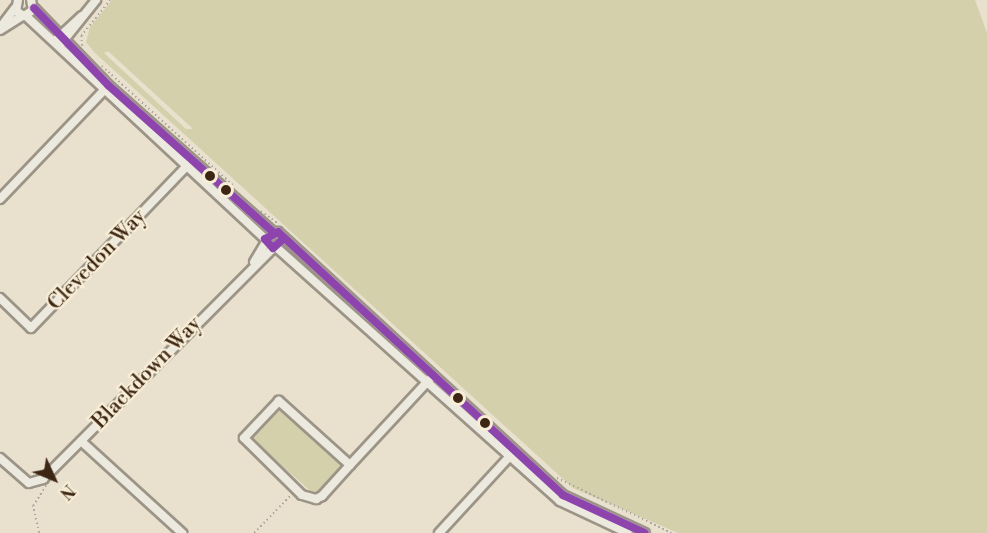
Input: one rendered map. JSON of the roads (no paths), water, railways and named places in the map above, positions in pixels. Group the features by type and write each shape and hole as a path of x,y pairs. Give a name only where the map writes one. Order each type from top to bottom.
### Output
{"street":[{"path":"59,42 96,0"},
{"path":"0,29 16,2 24,16 59,42 106,88 190,163 272,231 277,245"},
{"path":"0,29 24,16 32,4 59,42"},
{"path":"0,199 106,88"},
{"path":"190,163 266,240 277,245 429,379 566,505 628,533"},
{"name":"Clevedon Way","path":"0,298 31,328 190,163"},
{"name":"Blackdown Way","path":"251,266 272,231"},
{"name":"Blackdown Way","path":"0,458 29,483 43,479 251,266 277,245"},
{"path":"350,465 275,402 244,438 296,490 316,499 350,465 429,379"},
{"path":"81,441 182,533"},
{"path":"439,533 511,454"},
{"path":"511,454 563,495 645,533"}]}
